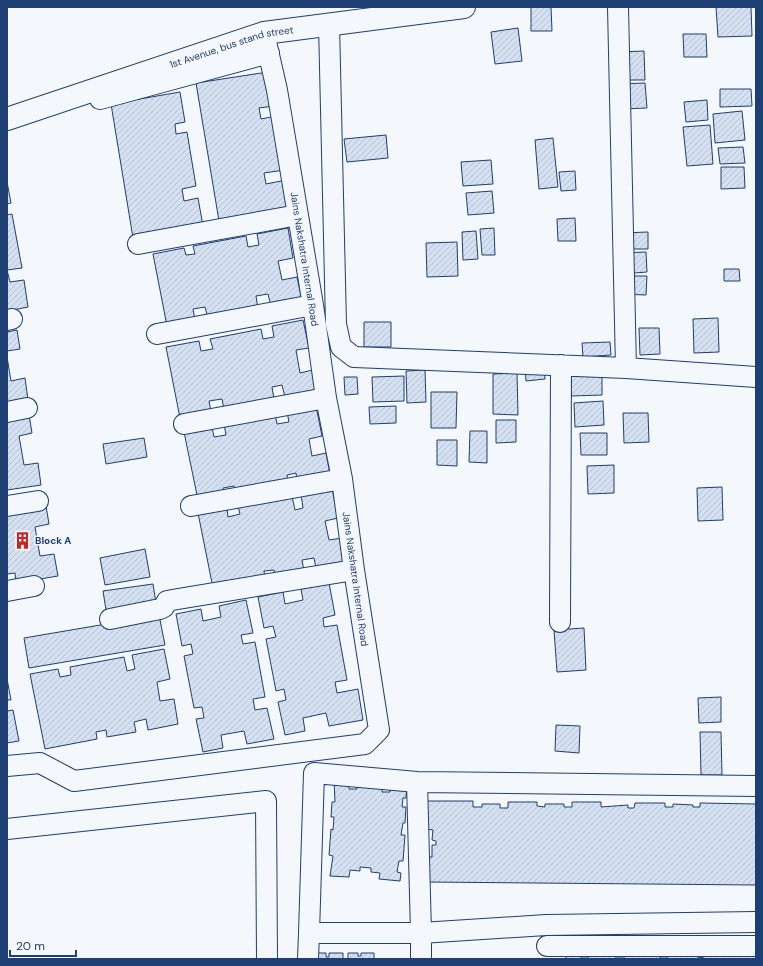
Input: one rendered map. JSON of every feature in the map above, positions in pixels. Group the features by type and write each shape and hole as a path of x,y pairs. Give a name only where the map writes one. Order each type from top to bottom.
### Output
{"street":[{"name":"1st Avenue, bus stand street","path":"7,120 267,45 329,24 464,7"},
{"path":"618,7 626,368"},
{"path":"329,24 336,324 341,347 354,357 626,368 756,377"},
{"path":"100,99 267,45"},
{"name":"Jains Nakshatra Internal Road","path":"7,766 40,763 74,781 365,744 379,730 354,570 342,479 326,398 313,305 267,45"},
{"path":"138,244 298,216"},
{"path":"157,334 313,305"},
{"path":"560,622 561,365"},
{"path":"184,424 326,398"},
{"path":"7,412 27,408"},
{"path":"191,506 342,479"},
{"path":"7,506 38,501"},
{"path":"110,619 160,609 164,607 167,601 354,570"},
{"path":"7,591 34,586"},
{"path":"308,959 314,773 417,782 756,786"},
{"path":"417,782 421,959"},
{"path":"7,829 266,801 267,959"},
{"path":"309,933 421,933 546,925 756,922"},
{"path":"546,925 547,953 756,946"}],"building":[{"path":"531,7 551,7 552,31 531,31"},
{"path":"716,7 751,7 752,36 718,37"},
{"path":"518,28 522,61 495,64 491,32"},
{"path":"683,34 706,34 707,57 684,57"},
{"path":"644,51 645,80 621,80 620,52"},
{"path":"268,72 274,106 259,108 261,119 276,116 284,170 264,173 266,184 286,180 291,209 219,221 196,83"},
{"path":"645,83 647,108 621,109 620,84"},
{"path":"720,89 751,89 752,106 720,107"},
{"path":"180,92 185,122 175,124 176,134 187,132 196,186 182,189 184,201 198,198 203,226 133,238 111,104"},
{"path":"707,100 708,120 686,122 684,102"},
{"path":"742,111 745,140 715,143 713,114"},
{"path":"710,125 713,164 687,166 683,127"},
{"path":"386,135 388,158 347,162 344,139"},
{"path":"553,138 558,187 539,189 535,140"},
{"path":"743,147 745,163 720,164 718,148"},
{"path":"491,160 493,184 463,186 461,162"},
{"path":"721,167 744,167 745,188 721,189"},
{"path":"575,171 576,190 561,191 559,172"},
{"path":"7,182 11,203 7,204"},
{"path":"492,191 494,213 468,215 466,193"},
{"path":"12,214 22,268 7,270 7,215"},
{"path":"575,218 576,241 558,241 557,219"},
{"path":"288,228 293,258 278,261 282,280 297,277 302,301 271,306 268,294 256,296 258,309 208,318 205,307 193,309 195,320 167,326 153,254 184,248 186,255 195,254 193,246 246,236 248,247 259,245 257,234"},
{"path":"494,228 495,255 482,255 480,229"},
{"path":"476,231 478,259 463,260 462,232"},
{"path":"648,232 648,249 622,249 622,233"},
{"path":"457,242 458,276 427,277 426,243"},
{"path":"646,252 647,272 622,274 620,253"},
{"path":"724,269 739,269 740,281 724,281"},
{"path":"7,270 10,282 24,280 28,307 7,311"},
{"path":"620,276 647,276 646,295 620,294"},
{"path":"718,318 719,352 694,353 693,319"},
{"path":"303,320 309,348 296,350 300,373 313,370 317,391 285,397 282,385 272,387 274,399 224,409 222,399 209,401 211,412 180,418 166,347 199,341 201,351 213,349 210,339 261,329 263,339 274,337 272,326"},
{"path":"364,322 391,322 391,347 364,347"},
{"path":"639,328 659,328 660,354 640,355"},
{"path":"17,330 20,349 7,351 7,332"},
{"path":"610,342 611,355 583,357 582,343"},
{"path":"7,357 11,381 25,378 28,400 7,404"},
{"path":"544,365 545,379 526,381 525,366"},
{"path":"425,370 426,402 407,403 406,371"},
{"path":"517,373 518,415 493,414 493,374"},
{"path":"404,376 404,401 373,402 372,377"},
{"path":"571,376 602,376 602,395 571,396"},
{"path":"344,377 357,377 358,394 345,395"},
{"path":"431,392 457,392 456,428 431,428"},
{"path":"603,401 604,425 575,427 574,403"},
{"path":"316,406 322,436 309,439 312,456 326,453 330,474 297,480 296,473 287,475 288,482 235,493 234,486 223,488 224,495 198,500 184,432 212,427 214,437 226,435 224,424 275,414 277,424 289,422 287,412"},
{"path":"396,406 396,423 370,424 369,407"},
{"path":"623,413 648,413 649,442 624,443"},
{"path":"29,415 32,433 19,436 24,465 38,463 41,485 7,490 7,418"},
{"path":"496,420 516,420 516,442 496,443"},
{"path":"470,431 487,431 487,463 469,462"},
{"path":"580,433 607,433 607,455 581,455"},
{"path":"144,438 147,457 106,464 103,444"},
{"path":"437,440 457,440 457,466 437,465"},
{"path":"614,465 614,493 588,494 587,466"},
{"path":"722,487 723,520 698,521 697,488"},
{"path":"332,488 338,518 325,521 329,540 342,538 346,563 316,568 314,558 302,560 304,571 275,576 274,570 264,571 265,578 213,588 198,513 227,508 228,517 240,514 238,506 292,496 295,510 303,508 301,494"},
{"name":"Block A","path":"46,506 49,524 35,527 40,556 54,554 58,576 16,583 15,573 7,574 7,512"},
{"path":"145,549 150,577 105,585 100,558"},
{"path":"329,583 335,615 323,618 324,627 337,625 347,680 335,682 337,693 358,689 363,720 329,726 326,713 303,718 305,731 285,735 278,702 286,700 284,689 276,691 266,639 276,637 273,626 264,628 258,597 283,592 285,604 303,600 301,589"},
{"path":"153,584 156,603 106,610 103,591"},
{"path":"246,600 253,633 241,635 243,644 255,642 265,697 253,699 255,710 267,708 274,739 247,744 244,731 221,735 223,748 203,752 196,719 204,718 202,707 194,708 184,656 193,654 191,644 182,646 176,614 201,609 203,621 221,617 219,606"},
{"path":"159,615 165,645 29,668 24,638"},
{"path":"584,628 586,670 557,672 554,630"},
{"path":"164,649 170,679 157,682 160,701 174,699 178,724 148,730 146,719 134,722 136,732 107,737 106,730 96,732 97,739 45,749 30,674 58,669 60,677 71,675 70,667 124,657 127,671 135,669 132,655"},
{"path":"7,679 11,700 7,700"},
{"path":"721,697 721,722 699,723 698,698"},
{"path":"13,710 19,741 7,743 7,711"},
{"path":"556,725 580,726 579,753 555,751"},
{"path":"700,732 721,732 722,775 701,775"},
{"path":"358,779 383,781 382,792 390,792 391,783 407,784 406,798 403,798 402,807 406,807 405,823 403,823 401,835 405,835 403,861 399,861 397,872 401,873 400,881 379,879 380,873 371,872 371,868 360,867 360,871 350,870 349,877 330,876 333,856 329,855 331,829 333,830 334,817 331,817 332,802 335,802 334,780 349,782 349,789 357,789"},
{"path":"426,801 473,801 473,807 482,807 482,804 500,804 500,808 508,808 508,802 537,802 537,806 545,807 545,804 564,804 564,807 572,807 572,802 601,802 601,807 628,805 628,808 634,808 635,803 665,803 665,807 673,807 673,804 693,805 693,807 700,807 700,803 756,804 756,885 425,882 425,857 432,857 432,845 436,845 436,841 432,840 433,830 426,829"},
{"path":"660,951 660,958 667,958 667,952 697,951 698,958 704,957 703,952 756,951 756,959 566,959 566,953 581,952 581,958 588,958 588,952 615,952 615,957 625,957 626,952"},
{"path":"318,953 326,953 326,957 329,957 329,953 343,953 343,959 318,959"},
{"path":"348,953 358,953 358,956 361,956 361,953 374,953 374,959 348,959"}],"place":[{"name":"Block A","path":"22,540"}]}
